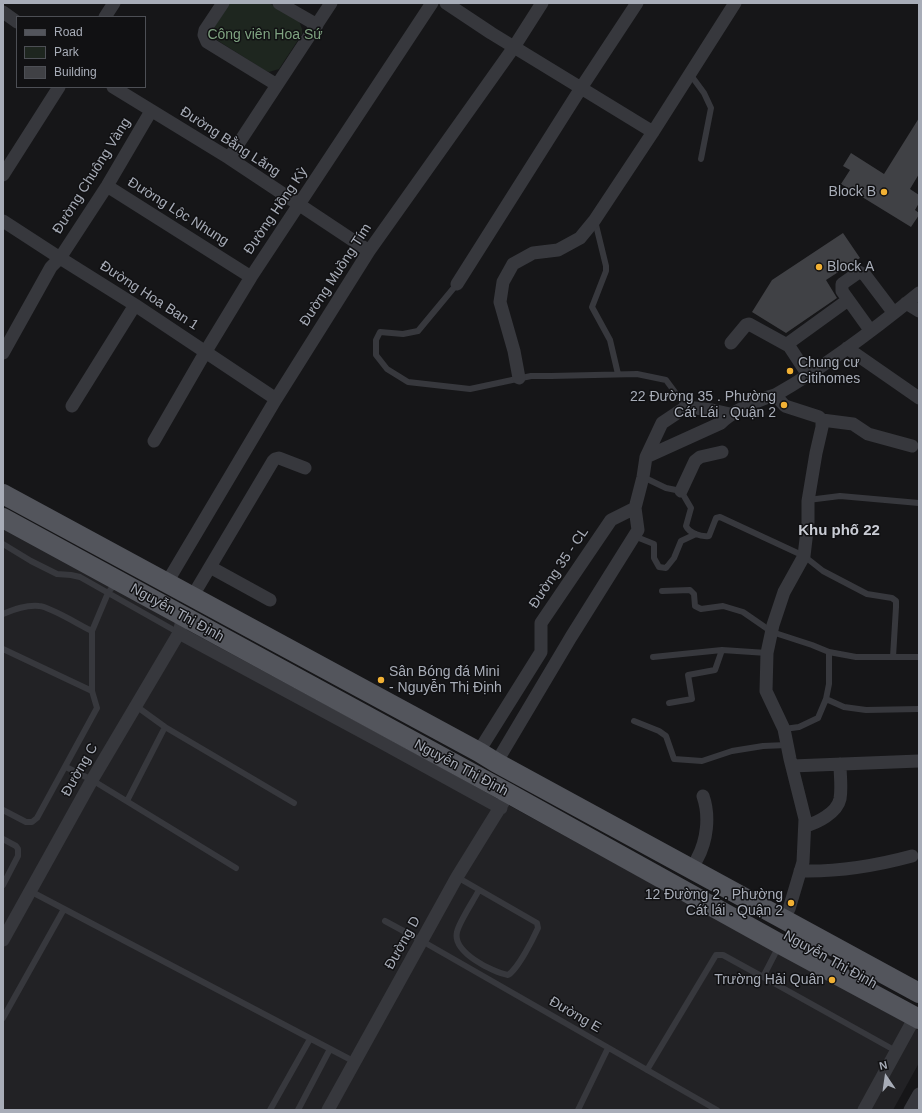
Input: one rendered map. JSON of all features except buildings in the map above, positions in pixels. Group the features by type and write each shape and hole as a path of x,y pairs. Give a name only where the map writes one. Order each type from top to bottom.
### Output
{"main road":[{"name":"Nguyễn Thị Định","path":"3,481 164,589 188,609 385,735 476,757 494,768 919,980"},
{"name":"Nguyễn Thị Định","path":"3,509 115,583 164,589"},
{"name":"Nguyễn Thị Định","path":"3,509 164,589 188,609 476,757 918,1014"},
{"name":"Nguyễn Thị Định","path":"494,768 504,801 918,1014"},
{"name":"Nguyễn Thị Định","path":"494,768 697,860 919,993"}],"street":[{"path":"106,16 114,3"},
{"path":"223,3 205,30 204,35 207,42 277,85"},
{"path":"280,3 317,25"},
{"path":"229,158 331,3"},
{"name":"Đường Hồng Kỳ","path":"154,441 251,277 432,3"},
{"path":"446,3 514,47 653,132"},
{"name":"Đường Muồng Tím","path":"164,589 276,399 369,251 514,47 542,3"},
{"path":"457,284 581,88 637,3"},
{"path":"519,378 514,351 500,302 503,282 513,264 533,253 558,250 580,238 594,221 653,132 735,3"},
{"path":"3,12 16,21"},
{"path":"3,175 58,88"},
{"name":"Đường Bằng Lăng","path":"115,88 229,158 369,251"},
{"name":"Đường Chuông Vàng","path":"3,353 51,267 60,258 107,186 151,111"},
{"name":"Đường Lộc Nhung","path":"107,186 251,277"},
{"name":"Đường Hoa Ban 1","path":"3,221 206,351 276,399"},
{"path":"870,330 842,291 842,284 859,272 865,275 893,312"},
{"path":"646,457 720,423 730,414 767,397 775,395 808,375 847,348 919,293"},
{"path":"789,346 790,342 848,300"},
{"path":"906,303 919,311"},
{"path":"72,406 135,305"},
{"path":"731,344 746,325 749,324 789,346 808,375"},
{"path":"847,348 919,398"},
{"path":"775,395 785,406 819,416 822,420 853,424 868,434 912,446"},
{"path":"494,768 571,637 638,530 635,508 643,477 646,457 662,423 686,407 730,414"},
{"path":"786,914 803,862 805,819 784,729 766,691 767,653 784,592 804,556 808,522 808,500 822,427 822,420"},
{"path":"681,491 695,461 700,457 722,452"},
{"name":"Đường C","path":"3,940 92,780 136,706 210,567 273,461 279,458 305,468"},
{"name":"Đường 35 - CL","path":"476,757 541,652 541,623 611,520 635,508"},
{"path":"210,567 270,600"},
{"path":"385,735 504,801"},
{"path":"792,766 919,761"},
{"path":"805,826 819,821 837,806 840,799 841,785 840,764"},
{"path":"697,860 706,837 706,812 702,796"},
{"name":"Đường D","path":"328,1110 457,877 504,801"},
{"path":"800,872 815,872 876,865 912,856"},
{"path":"864,1110 918,1014"},
{"path":"910,1110 919,1094"}],"lane":[{"path":"690,74 704,93 710,108 701,159"},
{"path":"594,221 606,266 600,286 592,304 592,310 610,340 618,374"},
{"path":"457,284 418,331 403,334 380,332 376,340 376,355 387,369 408,382 470,389 531,376 637,374 666,380 686,407"},
{"path":"643,477 666,488 681,491 691,508 686,526 691,532 705,537 709,536 716,518 720,517 804,556 823,571 867,594 892,598 896,601 893,657"},
{"path":"808,500 840,496 919,503"},
{"path":"634,536 654,544 654,558 659,567 666,568 674,558 681,541 697,534"},
{"path":"3,544 31,561 57,574 115,583 188,609"},
{"path":"3,810 26,822 32,822 37,818 97,708 92,691 92,631 115,583"},
{"path":"662,591 690,590 694,594 695,606 701,609 723,606 743,612 772,632 829,652 856,657 919,657"},
{"path":"3,614 19,608 40,606 64,616 92,631"},
{"path":"3,649 92,691"},
{"path":"653,657 722,650 767,653"},
{"path":"669,703 692,699 688,676 715,670 722,650"},
{"path":"784,729 799,727 818,718 826,699 829,684 829,652"},
{"path":"826,699 844,707 866,710 919,709"},
{"path":"136,706 165,727 294,803"},
{"path":"634,721 659,731 666,736 674,760 702,761 732,751 787,744"},
{"path":"126,801 165,727"},
{"path":"66,767 92,780 236,868"},
{"path":"3,839 16,846 18,852 18,856 3,885"},
{"path":"457,877 480,890 537,923 538,928 521,960 512,973 508,975 502,974 473,958 463,950 459,943 457,932 480,890"},
{"path":"30,891 355,1062"},
{"path":"3,1018 64,909"},
{"name":"Đường E","path":"385,921 717,1110"},
{"path":"763,977 780,944"},
{"path":"647,1070 716,955 723,955 896,1051"},
{"path":"270,1110 310,1038"},
{"path":"578,1110 608,1048"},
{"path":"298,1110 330,1049"}],"shaded area":[{"path":"3,528 919,1030 919,1063 893,1110 3,1110"}],"green space":[{"name":"Công viên Hoa Sứ","path":"229,3 269,3 299,21 302,34 279,69 269,72 266,71 216,39 213,29"}],"place":[{"name":"Block B","path":"884,192"},
{"name":"Block A","path":"819,267"},
{"name":"Chung cư Citihomes","path":"790,371"},
{"name":"22 Đường 35 . Phường Cát Lái . Quận 2","path":"784,405"},
{"name":"Sân Bóng đá Mini - Nguyễn Thị Định","path":"381,680"},
{"name":"12 Đường 2 . Phường Cát lái . Quận 2","path":"791,903"},
{"name":"Trường Hải Quân","path":"832,980"}],"district":[{"name":"Khu phố 22","path":"839,531"}]}
